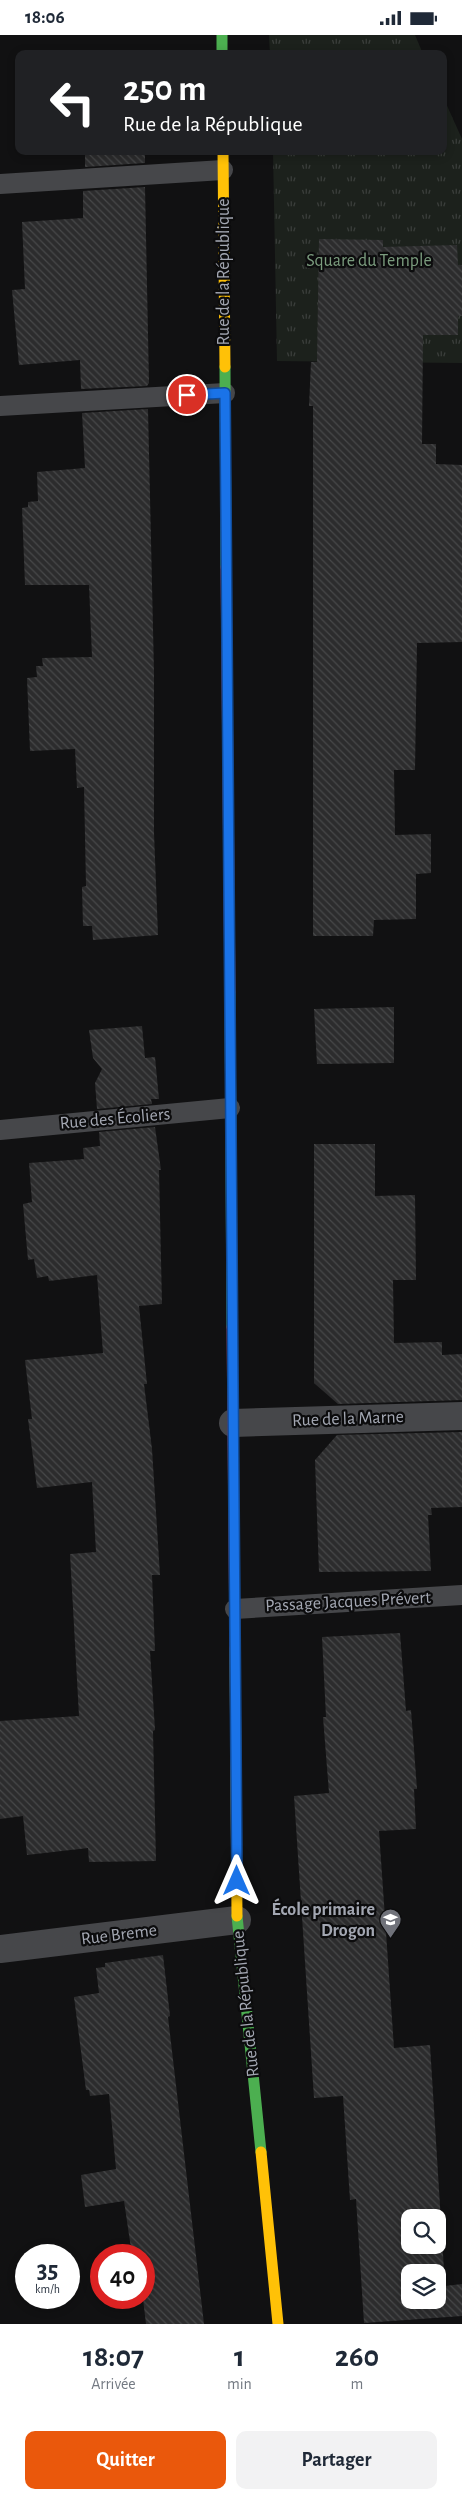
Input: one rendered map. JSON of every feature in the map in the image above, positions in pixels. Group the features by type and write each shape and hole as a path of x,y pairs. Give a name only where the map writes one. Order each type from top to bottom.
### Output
{"street":[{"path":"222,35 222,50"},
{"name":"Rue de la République","path":"223,161 237,1920 278,2324"},
{"name":"Rue de la Marne","path":"233,1423 462,1416"},
{"name":"Rue Breme","path":"0,1949 237,1920"}],"lane":[{"path":"0,184 223,161"},
{"path":"0,406 225,393"},
{"name":"Rue des Écoliers","path":"0,1130 230,1108"},
{"name":"Passage Jacques Prévert","path":"234,1609 462,1595"}],"green space":[{"path":"269,35 415,35 421,50 270,50"},
{"name":"Square du Temple","path":"447,106 462,139 462,363 277,361 273,155 447,155"}],"building":[{"path":"85,155 145,155 145,163 85,167"},
{"path":"145,187 149,383 147,386 81,389 80,360 19,365 12,290 25,289 22,222 83,218 83,191"},
{"path":"319,239 383,240 383,247 457,245 458,265 462,265 462,316 458,316 458,335 423,335 422,444 436,444 436,464 462,465 462,642 417,643 415,770 394,770 395,835 431,834 431,873 416,874 416,919 374,920 373,936 313,936 313,406 309,406 311,362 317,362"},
{"path":"148,409 154,672 154,833 158,935 93,940 92,926 83,926 82,887 86,886 84,787 77,788 75,749 30,751 27,678 37,677 36,666 43,666 42,658 92,657 89,585 25,585 22,508 28,507 28,502 38,501 37,472 85,468 82,413"},
{"path":"394,1007 394,1063 317,1064 314,1009"},
{"path":"142,1026 145,1058 155,1057 159,1099 151,1099 152,1104 97,1109 95,1083 102,1069 93,1058 89,1030"},
{"path":"155,1127 161,1170 159,1170 162,1304 139,1306 147,1384 144,1384 152,1449 160,1575 152,1575 155,1651 150,1651 155,1730 153,1731 156,1861 89,1862 88,1848 27,1855 23,1816 0,1819 0,1721 79,1716 70,1554 96,1552 92,1482 37,1488 28,1419 32,1419 25,1360 103,1353 97,1275 49,1281 48,1276 37,1278 34,1259 28,1260 23,1204 32,1202 29,1163 84,1159 83,1148 100,1146 99,1132"},
{"path":"314,1144 375,1144 375,1196 415,1195 416,1280 393,1280 394,1343 442,1342 442,1355 462,1354 462,1400 338,1404 314,1383"},
{"path":"462,1432 462,1507 431,1508 432,1515 428,1515 431,1571 319,1572 315,1460 337,1435"},
{"path":"400,1633 406,1711 411,1710 417,1789 414,1789 416,1829 379,1831 394,2048 430,2045 440,2209 401,2209 401,2254 443,2254 444,2264 401,2264 401,2309 446,2309 446,2286 462,2284 462,2316 364,2323 356,2199 350,2200 343,2096 314,2098 294,1796 329,1793 323,1717 326,1717 322,1637"},
{"path":"163,1955 170,2016 168,2017 204,2324 146,2324 144,2309 155,2309 155,2244 130,2244 124,2201 85,2207 81,2175 116,2169 109,2094 90,2096 89,2090 86,2090 74,1997 99,1993 96,1968 105,1967 105,1963"}],"traffic: fast":[{"path":"222,35 222,50"},
{"path":"225,367 226,567"},
{"path":"230,992 232,1327"},
{"path":"237,1916 261,2152"}],"traffic: slow":[{"path":"223,155 225,367"},
{"path":"235,1648 237,1916"},
{"path":"261,2152 278,2324"}],"traffic: jam":[{"path":"226,567 230,992"},
{"path":"232,1327 235,1648"}],"place":[{"name":"École primaire Drogon","path":"391,1939"}],"route":[{"path":"187,395 225,393 237,1881"}]}
